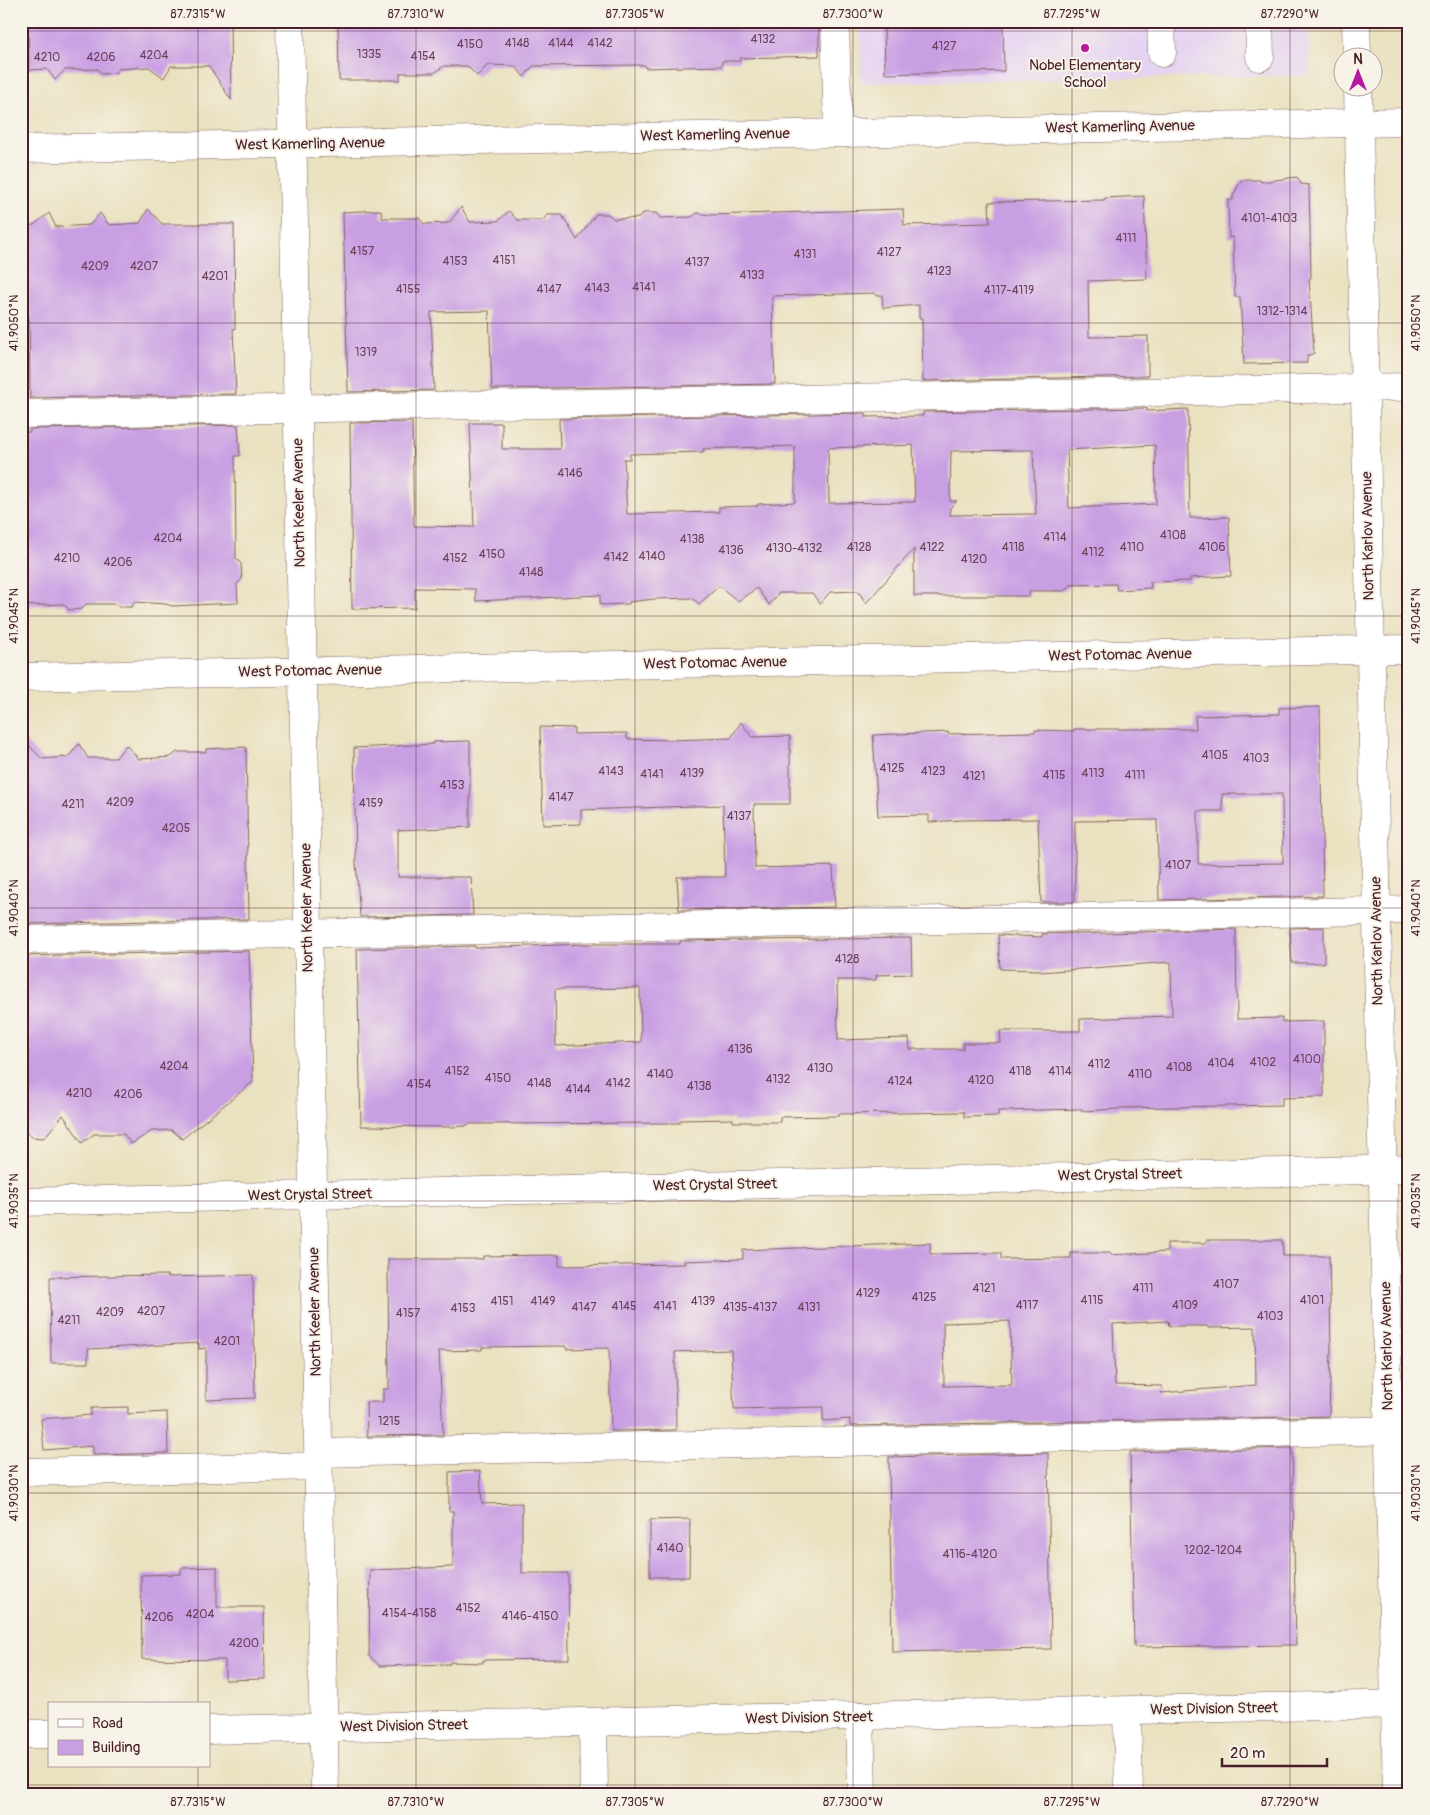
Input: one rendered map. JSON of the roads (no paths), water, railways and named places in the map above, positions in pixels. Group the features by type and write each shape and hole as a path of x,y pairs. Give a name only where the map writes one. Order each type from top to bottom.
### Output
{"street":[{"name":"North Keeler Avenue","path":"290,21 325,1794"},
{"path":"835,21 838,133"},
{"path":"1160,21 1162,53"},
{"path":"1258,21 1260,57"},
{"path":"1356,21 1357,48"},
{"name":"North Karlov Avenue","path":"1358,98 1376,911 1396,1169 1402,1705 1396,1794"},
{"name":"West Kamerling Avenue","path":"21,149 1409,122"},
{"path":"21,414 1409,387"},
{"name":"West Potomac Avenue","path":"21,676 1409,649"},
{"path":"21,940 1409,910"},
{"name":"West Crystal Street","path":"21,1202 1396,1169"},
{"path":"21,1472 319,1459 1399,1430"},
{"name":"West Division Street","path":"210,1730 1402,1705"},
{"path":"1128,1711 1129,1794"},
{"path":"860,1716 862,1794"},
{"path":"593,1722 594,1794"},
{"path":"21,1734 48,1734"}],"place":[{"name":"Nobel Elementary School","path":"1085,48"}]}
